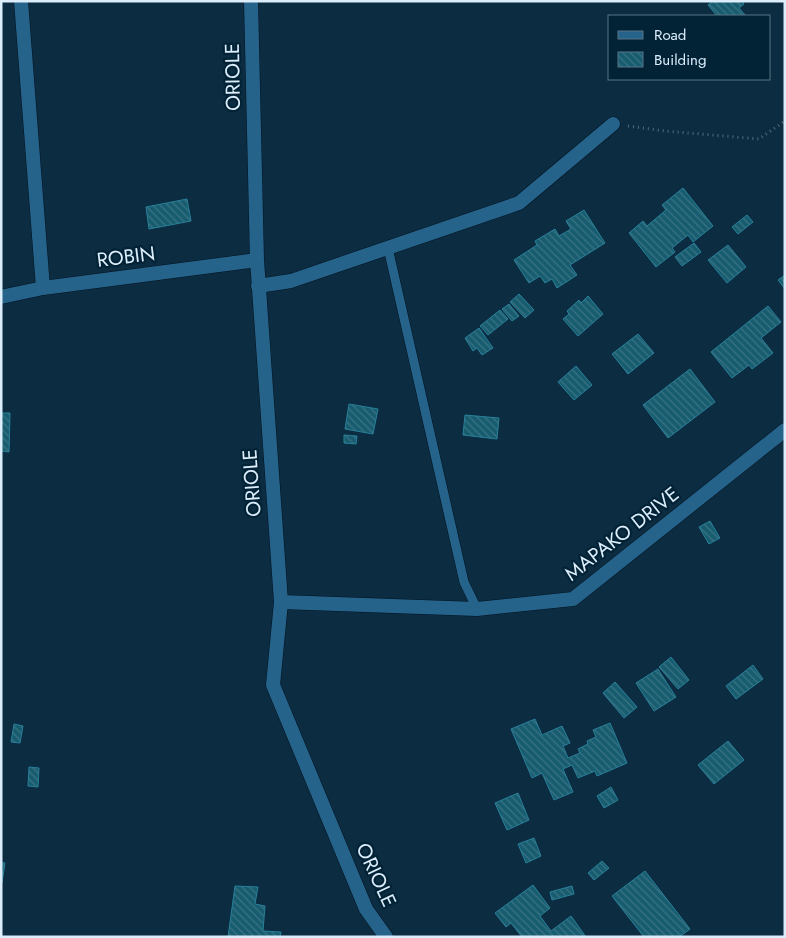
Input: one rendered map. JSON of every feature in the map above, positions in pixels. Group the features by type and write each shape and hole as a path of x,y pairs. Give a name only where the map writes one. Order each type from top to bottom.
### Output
{"street":[{"path":"21,1 43,288"},
{"name":"ORIOLE","path":"251,1 258,286 281,602 273,685 366,909 386,937"},
{"path":"258,286 291,281 519,203 613,124"},
{"name":"ROBIN","path":"1,297 43,288 257,260"},
{"name":"MAPAKO DRIVE","path":"281,602 477,609 573,599 785,430"}],"lane":[{"path":"388,248 464,582 477,609"}],"path":[{"path":"613,124 665,131 759,139 785,121"}],"building":[{"path":"713,1 742,1 744,4 739,8 745,15 716,15 708,5"},
{"path":"683,188 713,226 693,242 688,235 672,248 675,252 656,267 629,233 643,221 647,226 666,210 662,205"},
{"path":"187,199 191,221 149,229 146,207"},
{"path":"584,210 605,243 570,265 577,275 557,288 552,279 545,283 540,276 529,283 514,260 537,245 535,241 555,229 559,236 571,229 566,221"},
{"path":"747,215 753,222 738,234 732,227"},
{"path":"694,243 701,252 682,266 675,257"},
{"path":"728,245 746,267 727,283 708,260"},
{"path":"785,275 785,289 778,280"},
{"path":"519,294 534,310 525,318 510,302"},
{"path":"588,296 603,314 578,336 563,319 569,314 567,311 579,300 581,303"},
{"path":"509,304 519,316 512,321 502,309"},
{"path":"768,306 781,322 761,338 773,353 752,369 749,365 732,378 711,352"},
{"path":"500,310 508,319 488,335 480,326"},
{"path":"479,328 493,348 482,355 477,348 473,351 465,338"},
{"path":"638,334 654,353 628,374 612,354"},
{"path":"576,366 592,385 574,400 558,382"},
{"path":"690,369 715,402 668,438 643,405"},
{"path":"349,404 378,409 373,434 345,429"},
{"path":"1,413 10,413 9,452 1,451"},
{"path":"465,415 499,418 497,439 463,435"},
{"path":"344,435 357,436 356,444 344,443"},
{"path":"710,521 720,538 709,544 699,527"},
{"path":"671,657 689,680 678,689 659,667"},
{"path":"753,665 763,679 736,699 726,686"},
{"path":"658,669 676,697 654,711 636,683"},
{"path":"615,682 637,707 624,718 603,693"},
{"path":"535,719 542,735 562,726 570,743 563,746 568,758 580,753 578,749 588,744 587,741 596,737 593,730 610,723 627,763 597,776 595,771 578,778 572,765 563,769 573,792 554,800 542,773 532,778 511,729"},
{"path":"14,724 23,726 20,743 11,742"},
{"path":"728,741 744,760 714,784 698,765"},
{"path":"29,767 39,768 38,787 28,786"},
{"path":"611,787 618,800 604,808 597,796"},
{"path":"518,793 529,820 507,830 495,803"},
{"path":"534,838 541,856 526,863 518,844"},
{"path":"602,861 609,868 594,880 588,873"},
{"path":"1,862 5,863 2,883 1,883"},
{"path":"645,871 690,929 679,937 644,937 612,896"},
{"path":"533,885 550,908 540,916 551,931 571,916 586,937 522,937 511,923 506,927 495,913"},
{"path":"235,886 258,887 255,904 265,906 263,931 281,932 280,937 228,937"},
{"path":"572,886 574,894 552,900 550,892"}]}
